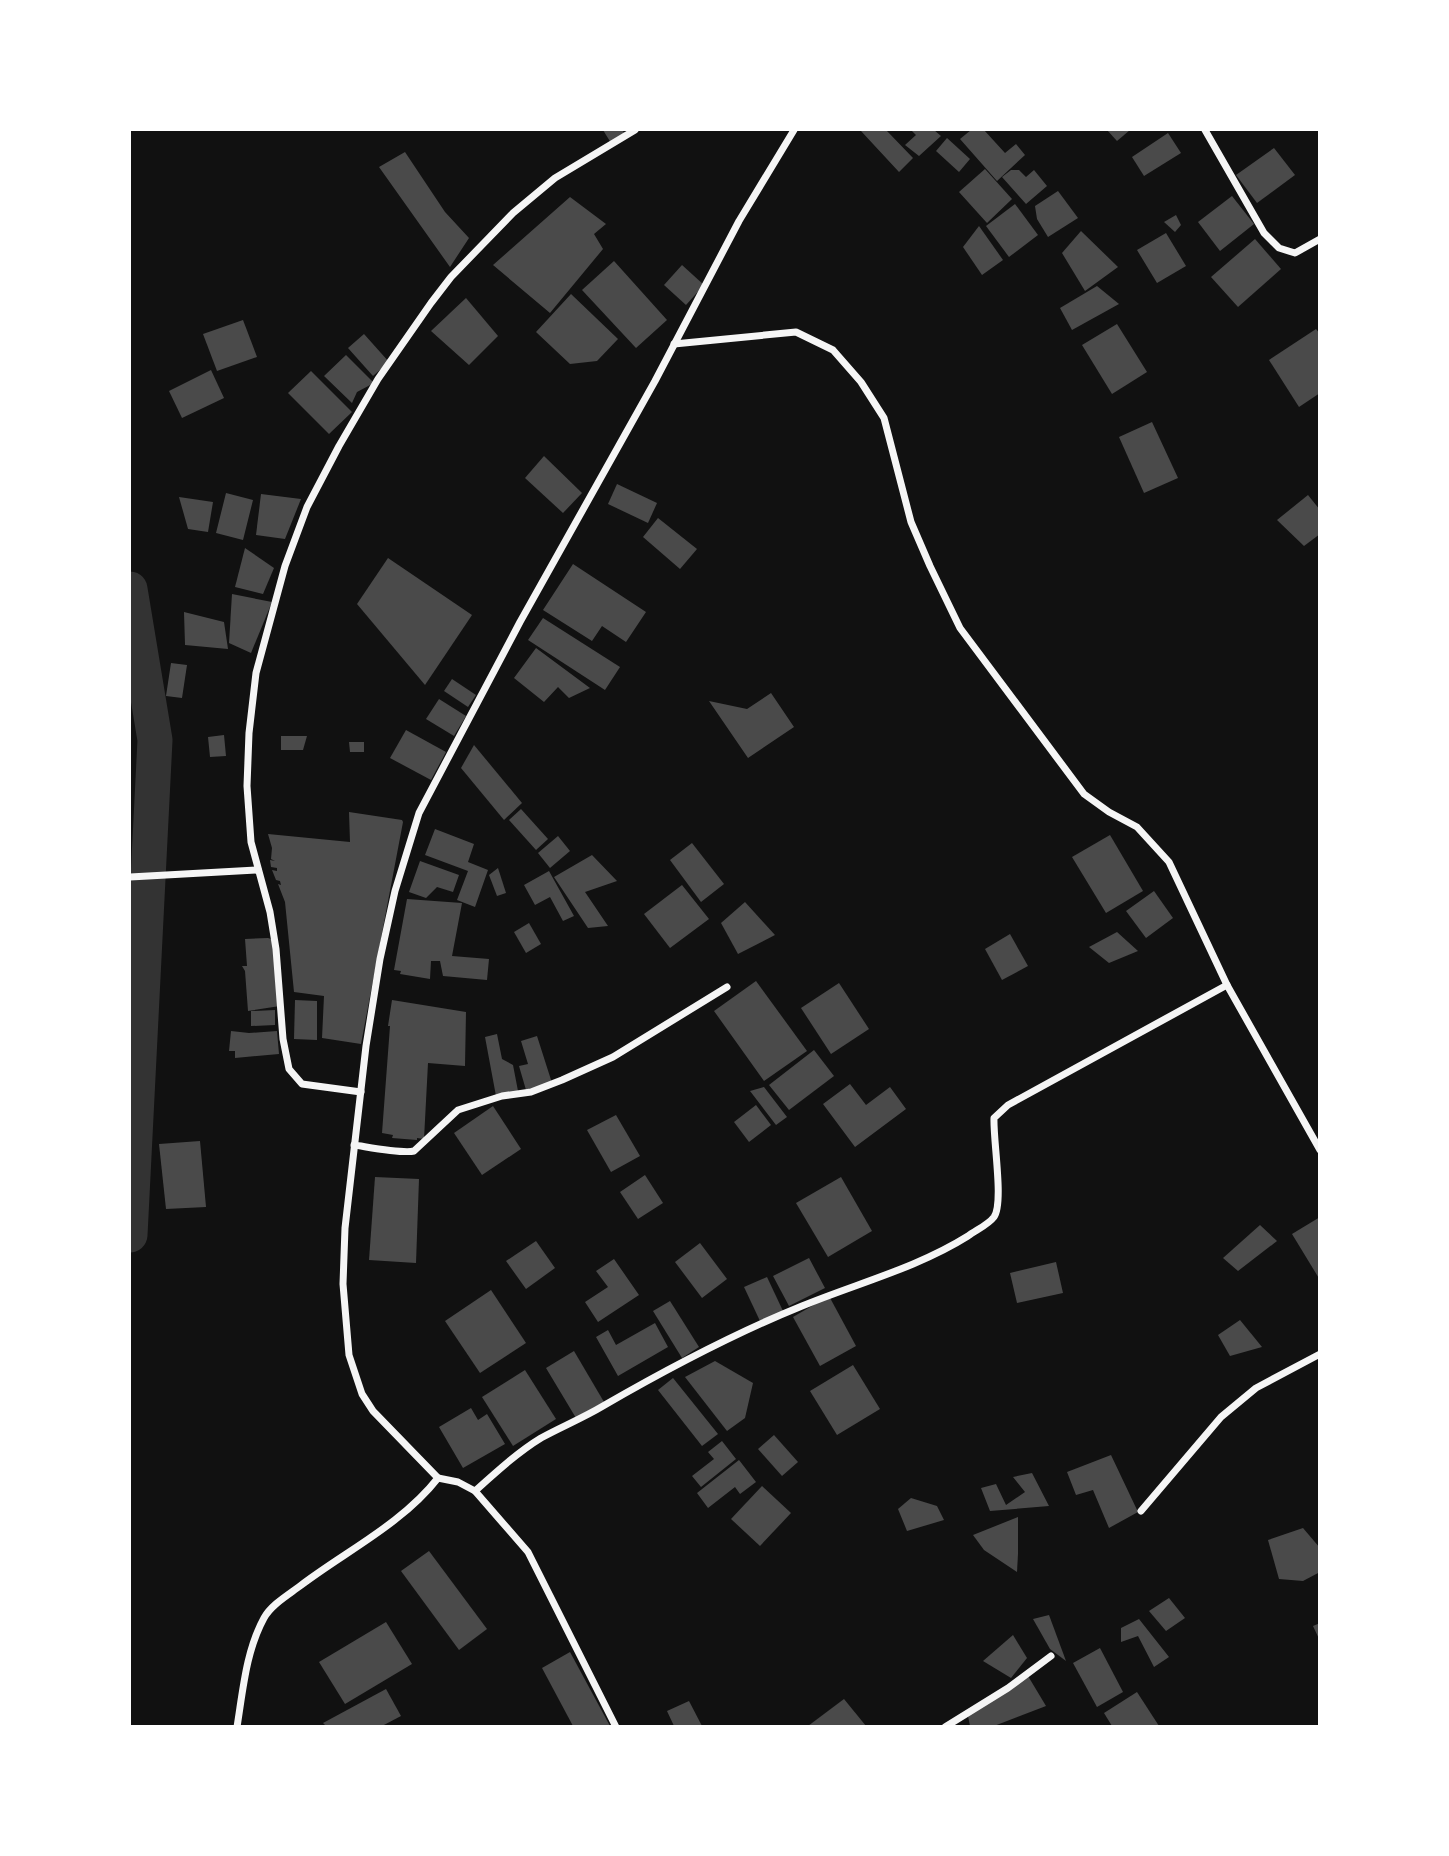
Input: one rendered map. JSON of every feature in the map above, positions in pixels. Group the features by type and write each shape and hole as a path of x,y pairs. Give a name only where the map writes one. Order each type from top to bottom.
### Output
{"street":[{"path":"361,1092 302,1084 289,1069 283,1039 276,949 270,912 251,842 247,786 249,733 256,673 285,566 307,507 339,446 378,380 431,303 513,213 555,178 635,130"},
{"path":"616,1727 528,1552 475,1491 458,1482 439,1478 373,1411 358,1385 349,1356 343,1284 345,1228 354,1145 380,959 395,891 419,813 739,221 794,130"},
{"path":"1205,130 1264,233 1279,248 1296,253 1320,239"},
{"path":"674,344 796,331 833,350 860,383 884,418 911,522 960,628 1084,794 1137,827 1169,862 1227,985 1320,1150"},
{"path":"130,877 258,870"},
{"path":"475,1491 539,1439 600,1408 670,1367 801,1306 907,1267 958,1242 985,1225 994,1217 999,1205 993,1138 994,1118 1008,1105 1227,985"},
{"path":"354,1145 407,1153 414,1151 458,1110 502,1096 531,1092 613,1057 727,987"},
{"path":"1141,1511 1221,1417 1256,1388 1320,1354"},
{"path":"237,1727 250,1651 265,1615 321,1570 402,1515 423,1498 439,1478"},
{"path":"945,1727 1008,1688 1051,1656"}],"building":[{"path":"603,130 622,130 625,134 611,143"},
{"path":"862,130 889,130 887,131 913,158 899,172"},
{"path":"911,130 934,130 941,136 919,156 905,145 916,135"},
{"path":"971,130 984,130 1005,153 1016,144 1025,155 997,181 960,139"},
{"path":"1107,130 1130,130 1117,141"},
{"path":"1168,133 1181,153 1144,176 1132,157"},
{"path":"947,138 970,159 959,172 936,151"},
{"path":"1274,148 1295,175 1257,203 1236,175"},
{"path":"405,152 445,212 469,238 450,267 379,167"},
{"path":"985,169 1012,199 987,223 959,192"},
{"path":"1011,170 1019,170 1026,177 1034,170 1047,186 1026,204 1002,177"},
{"path":"1058,191 1078,218 1048,237 1037,219 1035,206"},
{"path":"1232,196 1254,224 1220,251 1198,222"},
{"path":"570,197 606,224 594,234 603,249 550,313 493,265"},
{"path":"1015,204 1038,235 1009,257 986,226"},
{"path":"1176,215 1181,225 1175,232 1164,222"},
{"path":"979,226 1003,260 982,275 963,247"},
{"path":"1081,231 1118,267 1085,291 1062,253"},
{"path":"1166,233 1186,266 1157,283 1137,250"},
{"path":"1255,239 1281,269 1238,307 1211,277"},
{"path":"614,261 667,320 636,348 582,290"},
{"path":"682,265 704,285 686,305 664,285"},
{"path":"1097,286 1119,304 1072,330 1060,308"},
{"path":"571,294 618,339 597,361 570,364 536,332"},
{"path":"466,298 498,336 469,365 431,331"},
{"path":"243,320 257,357 217,371 203,334"},
{"path":"1117,324 1147,372 1112,394 1082,345"},
{"path":"1316,329 1320,334 1320,393 1299,407 1269,360"},
{"path":"364,334 389,362 373,376 348,348"},
{"path":"346,355 374,383 357,392 352,403 324,376"},
{"path":"211,370 224,398 182,418 169,391"},
{"path":"311,371 352,412 329,434 288,393"},
{"path":"1152,422 1178,478 1144,493 1119,437"},
{"path":"544,456 582,493 563,513 525,478"},
{"path":"617,484 657,503 648,523 608,504"},
{"path":"226,493 253,500 243,540 216,533"},
{"path":"261,494 301,499 285,539 256,535"},
{"path":"1308,495 1320,510 1320,534 1304,546 1277,520"},
{"path":"179,497 213,502 208,532 188,529"},
{"path":"658,518 697,549 680,569 643,537"},
{"path":"245,548 274,568 263,594 235,587"},
{"path":"388,558 472,615 425,685 357,604"},
{"path":"573,564 646,612 626,642 602,626 592,641 543,610"},
{"path":"232,594 272,602 251,653 229,643"},
{"path":"184,612 224,622 228,649 185,645"},
{"path":"543,618 620,667 605,690 528,640"},
{"path":"536,648 590,688 569,698 558,687 544,702 514,678"},
{"path":"171,663 187,665 182,698 166,696"},
{"path":"452,679 476,695 468,707 444,691"},
{"path":"771,693 794,727 748,758 709,701 747,709"},
{"path":"439,699 466,716 454,736 426,719"},
{"path":"406,730 446,752 431,780 390,758"},
{"path":"224,735 226,756 210,757 208,737"},
{"path":"281,736 307,736 303,750 281,750"},
{"path":"349,742 364,742 364,752 350,752"},
{"path":"474,745 522,803 504,820 461,768"},
{"path":"521,809 548,839 536,850 509,820"},
{"path":"349,812 403,822 361,1044 322,1038 324,996 294,992 285,902 278,884 281,885 280,881 276,880 272,870 277,871 277,868 271,867 270,860 275,861 271,859 272,848 268,834 350,842"},
{"path":"435,829 474,844 468,862 488,870 475,907 457,900 468,871 425,855"},
{"path":"1110,835 1143,891 1106,913 1072,857"},
{"path":"558,836 570,851 550,868 538,853"},
{"path":"692,843 724,884 701,902 670,860"},
{"path":"592,855 617,881 585,892 608,926 588,928 554,877"},
{"path":"420,861 459,875 453,892 437,887 426,898 409,892"},
{"path":"498,868 506,893 497,896 489,875"},
{"path":"549,871 574,916 563,921 550,897 535,905 524,885"},
{"path":"682,885 709,919 670,948 644,914"},
{"path":"1154,891 1173,918 1146,938 1126,911"},
{"path":"407,899 462,903 452,956 489,959 487,980 443,976 440,961 431,961 430,979 400,974 401,971 394,970"},
{"path":"745,902 775,935 738,954 721,923"},
{"path":"529,923 541,944 526,953 514,932"},
{"path":"1117,932 1138,951 1109,963 1089,947"},
{"path":"1010,934 1028,966 1002,980 985,949"},
{"path":"245,939 274,940 280,1006 248,1011 245,971 242,966 247,966"},
{"path":"756,981 807,1051 764,1081 714,1011"},
{"path":"839,983 869,1029 831,1054 801,1008"},
{"path":"295,1000 317,1001 317,1040 294,1039"},
{"path":"392,1000 466,1012 465,1066 428,1063 424,1139 392,1138 393,1135 382,1133"},
{"path":"275,1010 275,1025 251,1026 251,1011"},
{"path":"231,1031 277,1031 279,1054 235,1058 235,1051 229,1051"},
{"path":"497,1034 502,1059 513,1065 518,1091 496,1096 485,1037"},
{"path":"537,1036 552,1083 526,1090 519,1066 528,1064 521,1041"},
{"path":"814,1050 834,1076 789,1110 769,1085"},
{"path":"850,1084 866,1105 890,1087 906,1109 855,1147 823,1104"},
{"path":"764,1087 787,1117 776,1125 750,1091"},
{"path":"756,1105 771,1125 749,1142 734,1122"},
{"path":"493,1106 521,1149 482,1175 454,1133"},
{"path":"616,1115 640,1156 611,1172 587,1130"},
{"path":"200,1141 206,1207 166,1209 159,1144"},
{"path":"645,1175 663,1203 638,1219 620,1192"},
{"path":"375,1177 419,1179 416,1263 369,1260"},
{"path":"841,1177 872,1231 828,1257 796,1203"},
{"path":"1320,1217 1320,1280 1292,1234"},
{"path":"1260,1225 1277,1241 1238,1271 1223,1258"},
{"path":"536,1241 555,1268 526,1289 506,1261"},
{"path":"700,1243 727,1279 702,1298 675,1262"},
{"path":"809,1258 825,1288 789,1306 773,1276"},
{"path":"614,1259 639,1295 598,1322 585,1302 608,1287 596,1271"},
{"path":"1056,1262 1063,1293 1017,1303 1010,1273"},
{"path":"767,1277 783,1311 760,1321 744,1287"},
{"path":"491,1290 526,1343 480,1373 445,1321"},
{"path":"829,1296 856,1346 820,1366 793,1317"},
{"path":"670,1301 699,1347 682,1358 653,1311"},
{"path":"1240,1320 1262,1347 1230,1356 1218,1335"},
{"path":"655,1323 668,1347 618,1376 596,1337 608,1330 616,1345"},
{"path":"574,1351 604,1402 576,1418 546,1368"},
{"path":"715,1361 753,1383 745,1418 727,1431 685,1377"},
{"path":"853,1365 880,1409 837,1435 810,1391"},
{"path":"525,1370 556,1419 513,1446 482,1397"},
{"path":"673,1378 718,1434 702,1446 658,1390"},
{"path":"471,1408 478,1420 487,1414 505,1444 463,1468 439,1427"},
{"path":"774,1435 798,1462 782,1476 758,1449"},
{"path":"722,1441 736,1459 701,1487 692,1476 714,1459 708,1452"},
{"path":"1111,1455 1138,1512 1109,1528 1093,1490 1076,1495 1067,1472"},
{"path":"739,1460 756,1482 740,1494 735,1487 708,1508 697,1493"},
{"path":"1032,1473 1049,1506 990,1511 981,1488 996,1484 1006,1505 1025,1492 1013,1477"},
{"path":"762,1486 791,1513 760,1546 731,1519"},
{"path":"911,1498 937,1506 944,1520 907,1531 898,1509"},
{"path":"1018,1517 1017,1572 984,1550 973,1535"},
{"path":"1303,1528 1320,1548 1320,1572 1303,1581 1279,1579 1268,1540"},
{"path":"429,1551 487,1629 459,1650 401,1571"},
{"path":"1169,1598 1185,1618 1166,1631 1149,1611"},
{"path":"1049,1615 1066,1661 1050,1649 1033,1619"},
{"path":"1139,1619 1169,1657 1154,1667 1138,1636 1121,1642 1121,1628"},
{"path":"386,1622 412,1664 345,1704 319,1662"},
{"path":"1320,1623 1320,1641 1313,1626"},
{"path":"1013,1635 1027,1658 1011,1678 983,1661"},
{"path":"1100,1648 1123,1692 1097,1707 1073,1663"},
{"path":"570,1652 610,1726 573,1726 542,1668"},
{"path":"1028,1676 1046,1706 994,1726 970,1726 968,1716"},
{"path":"386,1689 401,1716 382,1726 326,1726 323,1723"},
{"path":"1137,1692 1159,1726 1112,1726 1104,1713"},
{"path":"844,1699 866,1726 808,1726"},
{"path":"689,1701 702,1726 674,1726 667,1711"}],"waterway":[{"path":"130,589 155,740 130,1235"}]}
